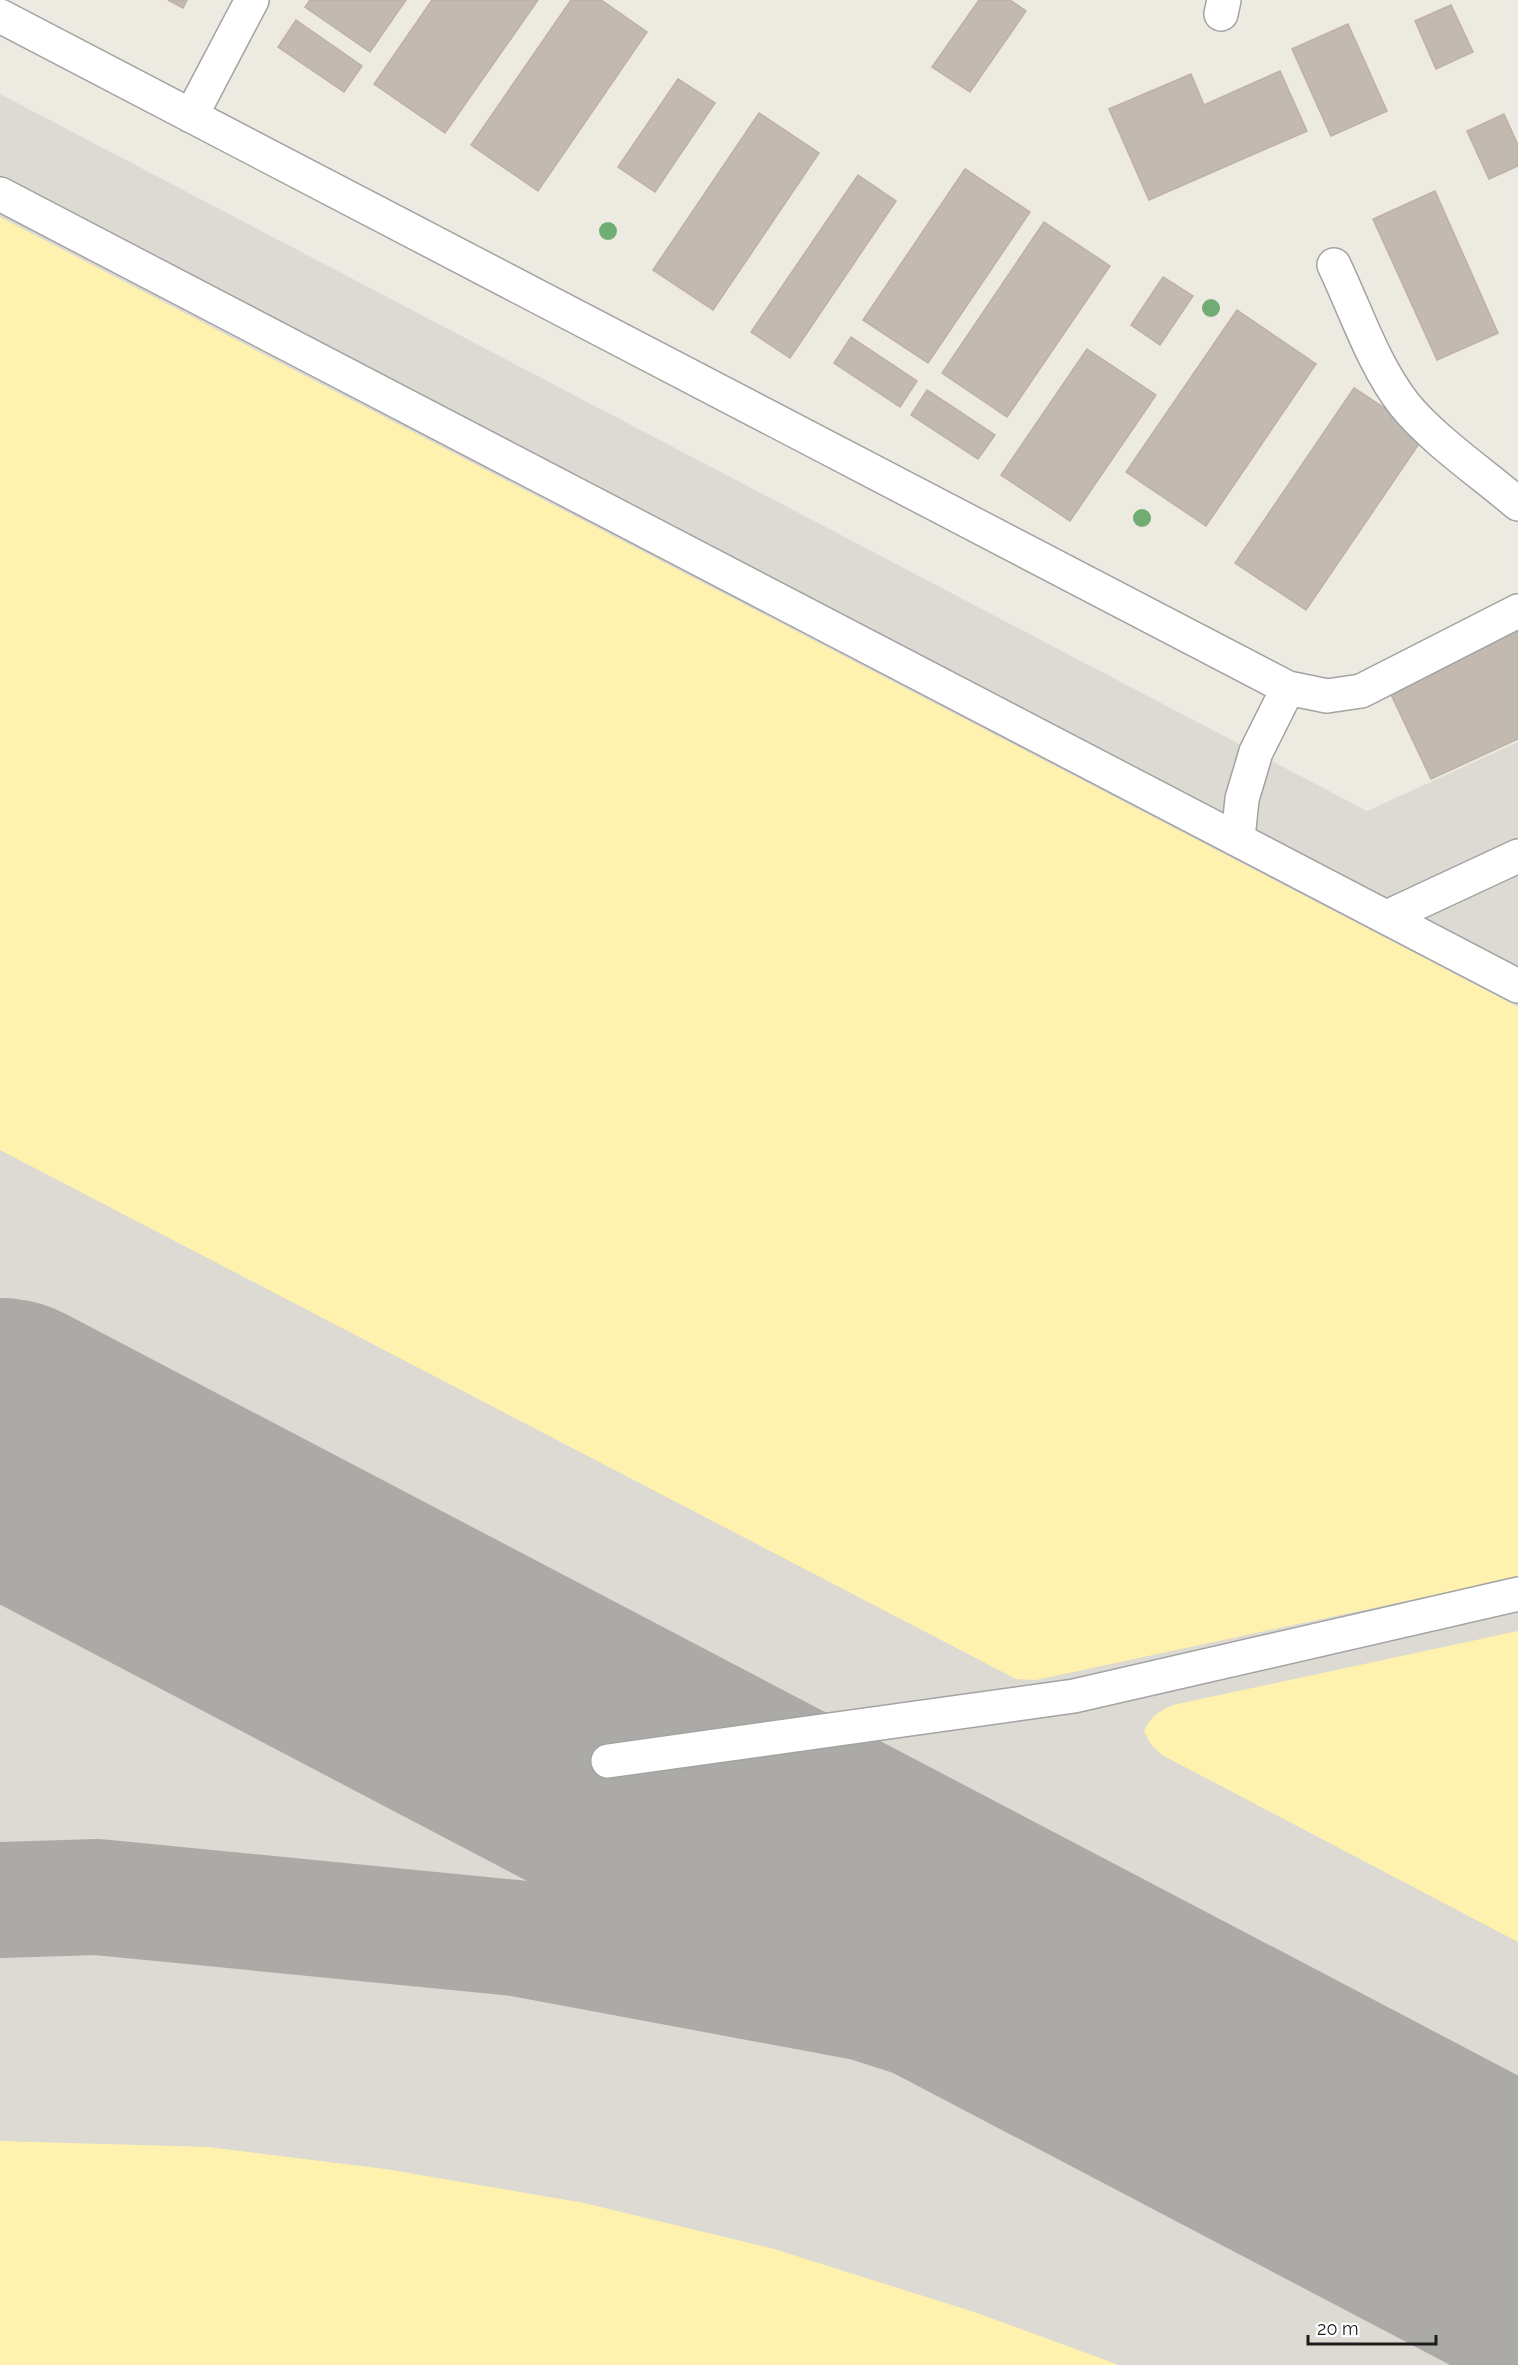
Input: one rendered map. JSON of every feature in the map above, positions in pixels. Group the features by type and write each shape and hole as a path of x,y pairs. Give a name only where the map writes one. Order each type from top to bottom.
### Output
{"lane":[{"path":"191,116 252,0"},
{"path":"0,16 1288,688 1327,696 1361,691 1518,611"},
{"path":"0,194 1518,986"},
{"path":"1335,265 1384,373 1404,404 1430,430 1518,504"},
{"path":"1238,838 1242,799 1256,752 1288,688"},
{"path":"1387,916 1518,856"},
{"path":"608,1761 1074,1696 1518,1594"}],"shaded area":[{"path":"0,94 1367,811 1518,742 1518,2365 0,2365"}],"sand":[{"path":"0,217 1518,1007 1518,1577 1036,1680 1016,1679 0,1150"},
{"path":"1518,1631 1518,1942 1162,1755 1150,1743 1144,1731 1156,1715 1173,1705"},
{"path":"0,2141 209,2147 385,2169 584,2203 774,2249 974,2312 1119,2365 0,2365"}],"building":[{"path":"168,0 187,0 183,8"},
{"path":"310,0 406,0 370,52 305,7"},
{"path":"432,0 538,0 445,133 374,84"},
{"path":"571,0 601,0 647,32 538,191 471,145"},
{"path":"979,0 1010,0 1026,11 970,92 932,67"},
{"path":"1451,5 1473,52 1436,69 1415,21"},
{"path":"296,20 362,66 344,92 278,47"},
{"path":"1348,24 1387,111 1331,136 1292,49"},
{"path":"1280,71 1307,131 1149,200 1109,109 1191,74 1204,105"},
{"path":"678,79 715,103 655,192 618,167"},
{"path":"759,113 819,153 713,310 653,270"},
{"path":"1504,114 1518,145 1518,166 1489,179 1467,131"},
{"path":"965,169 1030,212 928,363 863,320"},
{"path":"858,175 896,201 790,358 751,332"},
{"path":"1435,191 1498,333 1437,360 1373,219"},
{"path":"1044,222 1110,266 1007,417 942,373"},
{"path":"1163,277 1193,296 1160,345 1131,325"},
{"path":"1237,310 1316,364 1206,526 1126,472"},
{"path":"851,337 917,381 900,407 834,363"},
{"path":"1087,349 1156,395 1070,521 1001,475"},
{"path":"1354,388 1425,435 1306,610 1235,563"},
{"path":"927,390 995,435 978,459 911,415"},
{"path":"1518,625 1518,739 1431,779 1387,686"}],"taxiway":[{"path":"0,1900 97,1897 516,1938 865,2003 1159,2097 1481,2219"}],"runway":[{"path":"0,1442 1518,2238"}]}
